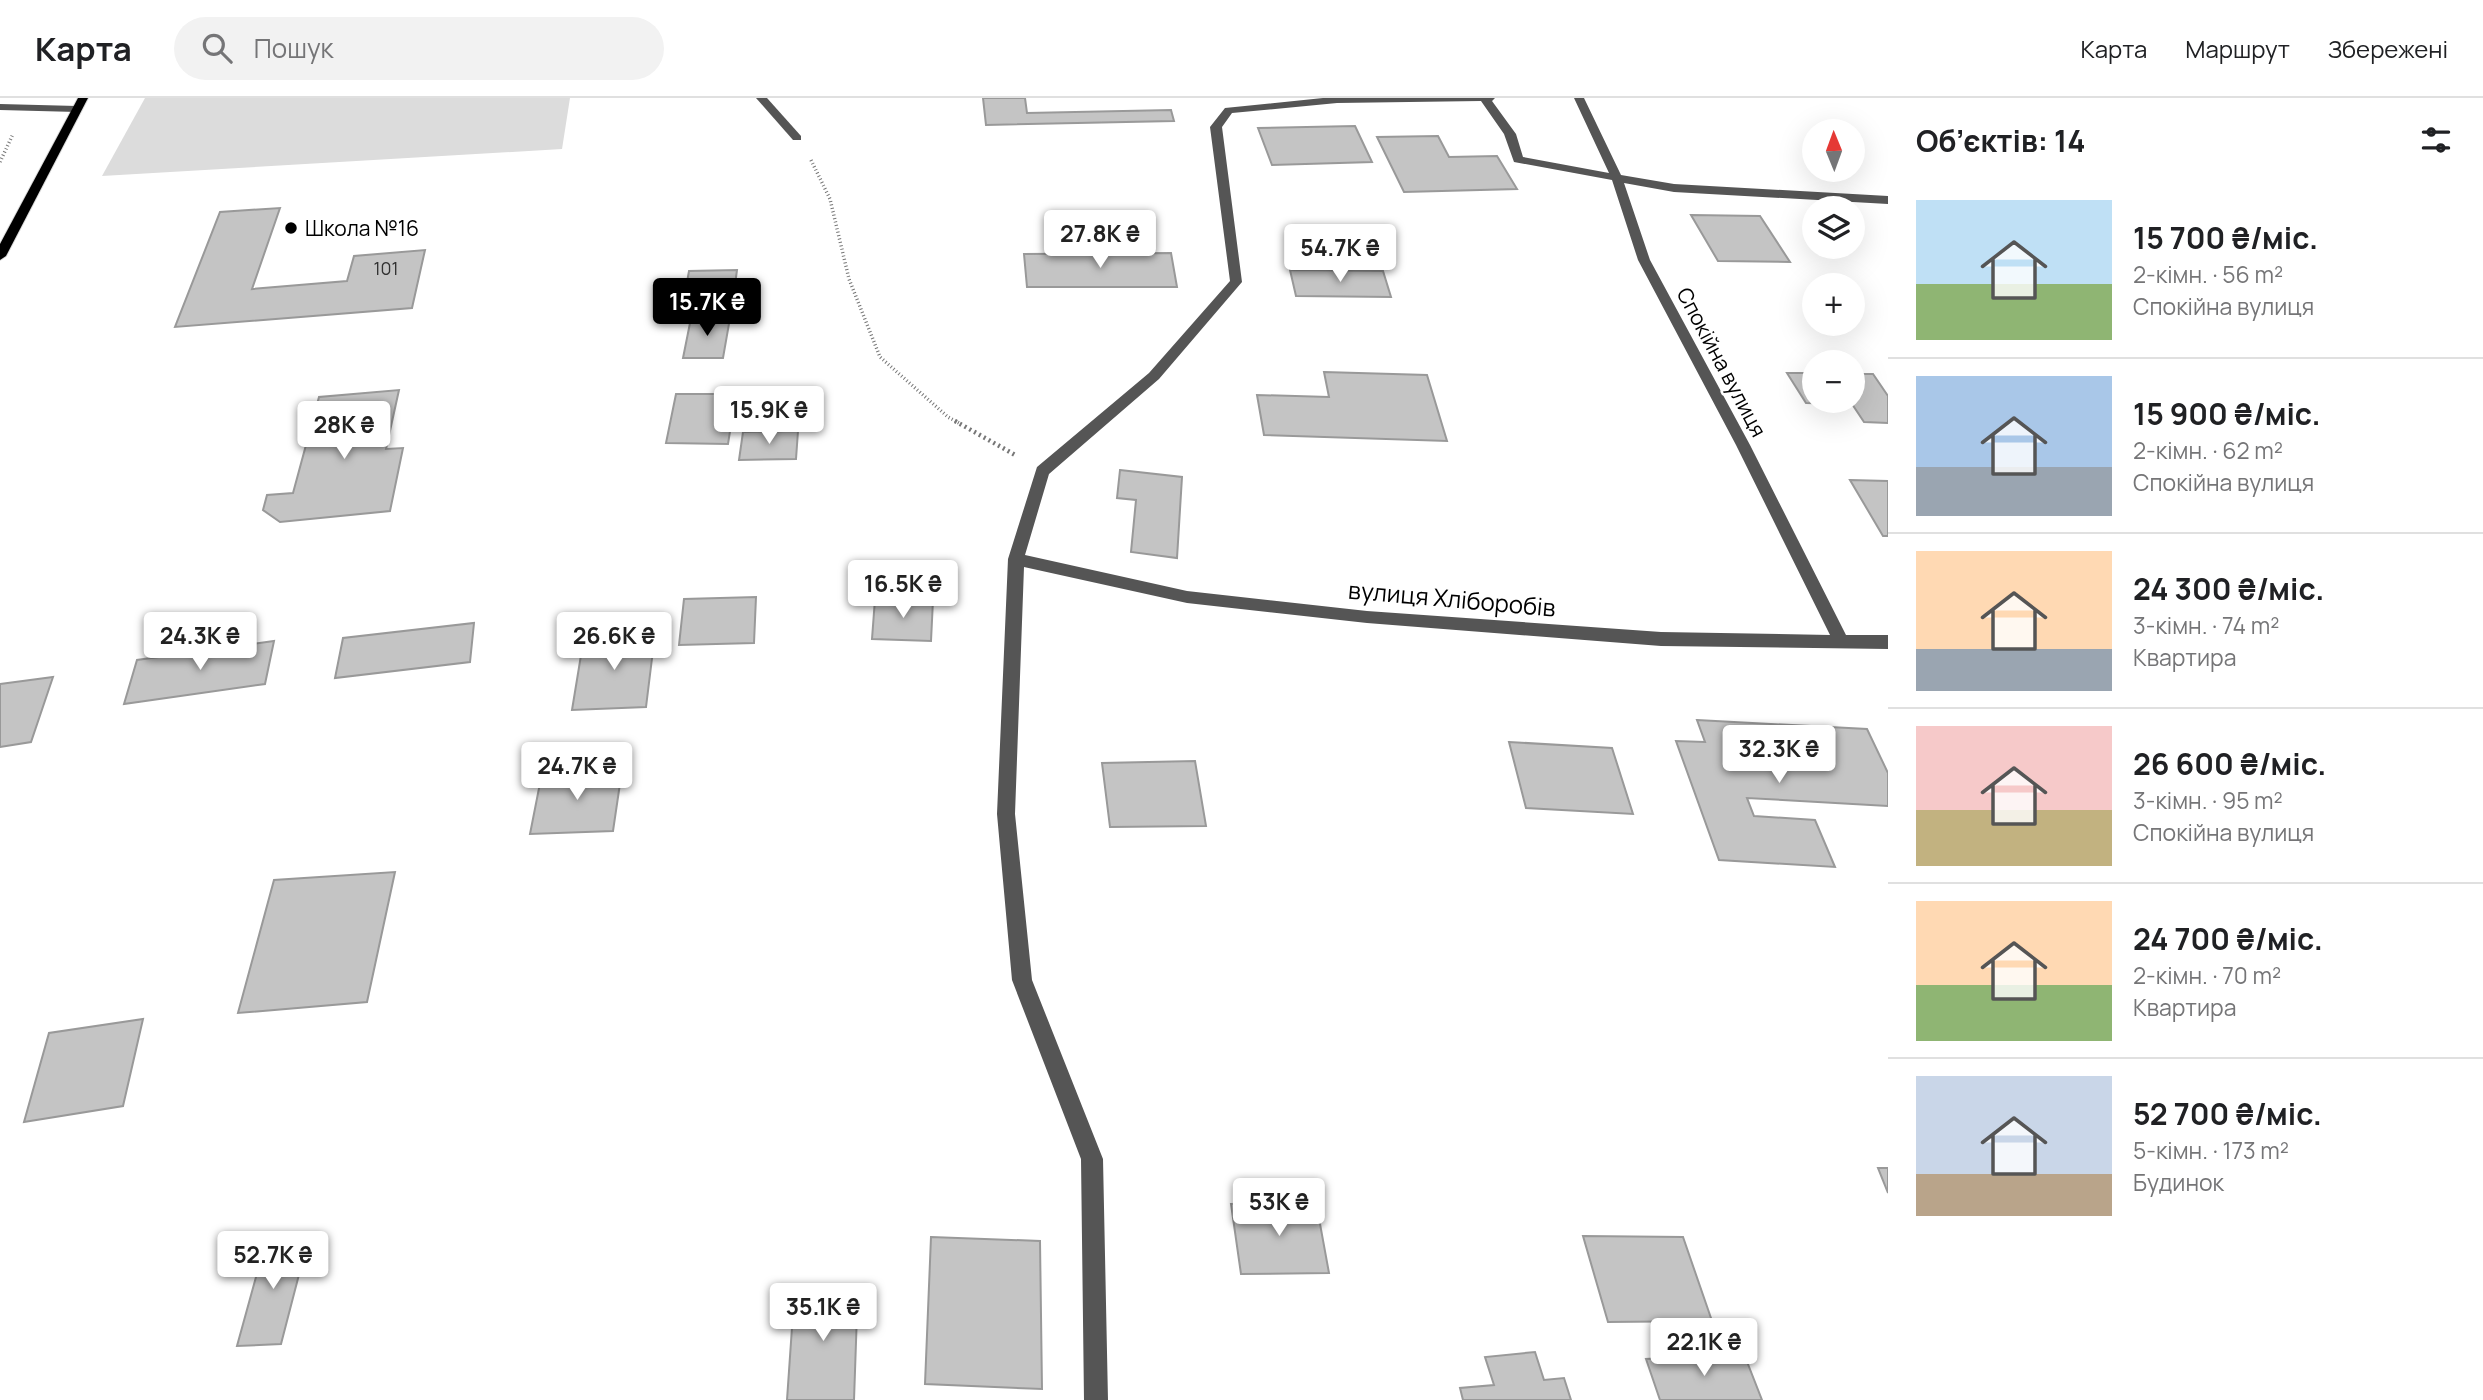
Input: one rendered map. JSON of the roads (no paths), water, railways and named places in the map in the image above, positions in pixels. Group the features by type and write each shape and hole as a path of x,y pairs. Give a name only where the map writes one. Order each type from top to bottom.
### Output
{"main road":[{"path":"0,256 80,104"}],"street":[{"path":"761,98 797,138"},
{"path":"1096,1400 1092,1159 1022,980 1007,828 1016,559 1042,471 1154,376 1236,282 1216,127 1229,110 1338,100 1490,98"},
{"name":"Спокійна вулиця","path":"1579,98 1617,178 1644,260 1743,445 1841,641"},
{"path":"1485,99 1510,134 1518,160 1674,188 1888,200"},
{"path":"0,107 80,104"},
{"name":"вулиця Хліборобів","path":"1016,559 1187,597 1367,617 1661,639 1888,642"}],"place":[{"name":"Школа №16","path":"291,228"}]}
